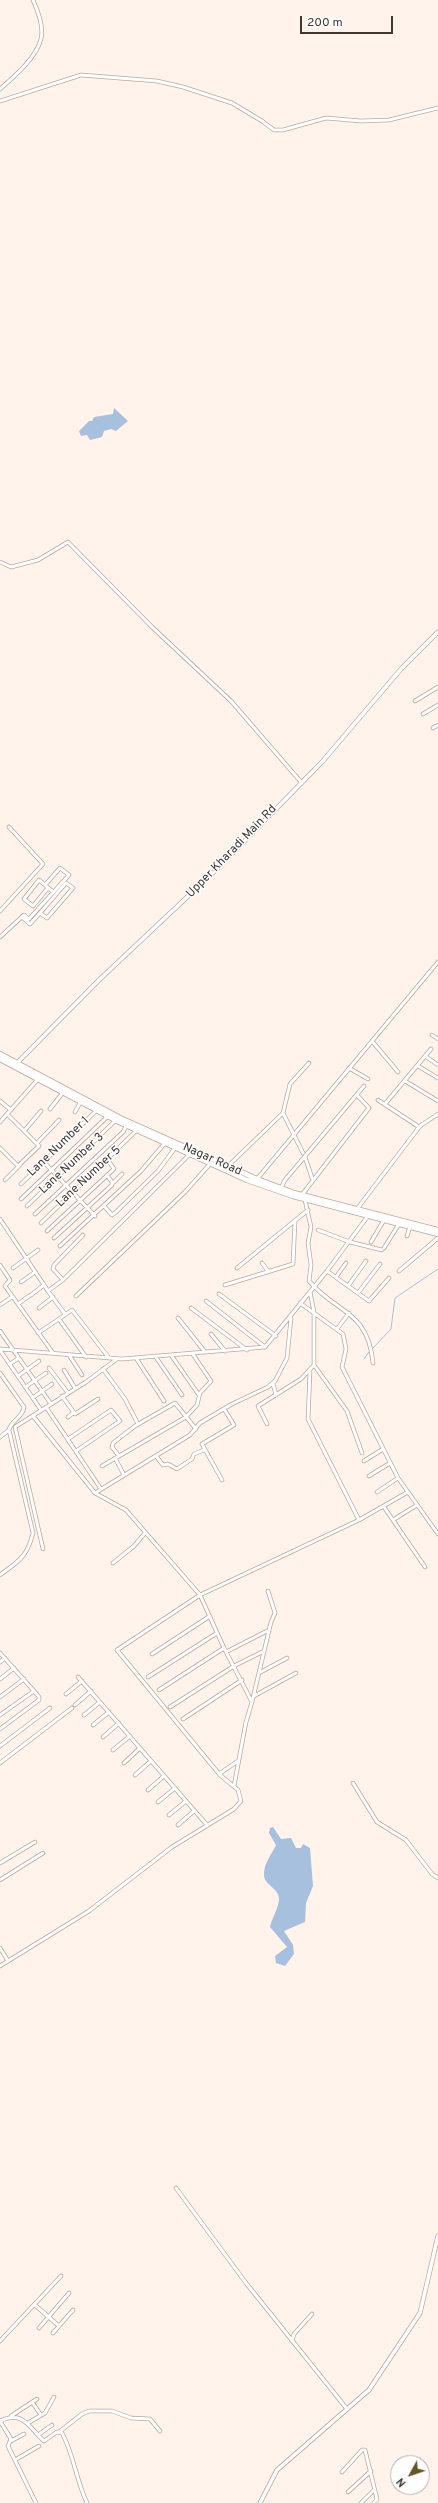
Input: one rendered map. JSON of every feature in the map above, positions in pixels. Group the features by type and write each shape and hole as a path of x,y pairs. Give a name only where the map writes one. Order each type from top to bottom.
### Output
{"highway":[{"name":"Nagar Road","path":"0,1054 165,1143 210,1164 300,1196 438,1230"},
{"name":"Nagar Road","path":"0,1059 137,1130 144,1131 281,1188 300,1196 305,1200 438,1234"}],"street":[{"path":"0,89 23,66 40,42 42,29 33,0"},
{"path":"0,101 81,76 157,81 183,87 232,103 262,120 272,130 283,130 326,118 361,121 389,120 438,108"},
{"path":"0,562 10,567 38,560 68,542 152,626 232,701 300,782"},
{"name":"Upper Kharadi Main Rd","path":"17,1063 99,980 218,868 300,782 322,762 416,652 438,632"},
{"path":"415,701 438,687"},
{"path":"423,714 438,705"},
{"path":"433,728 438,725"},
{"path":"0,911 43,864 9,827"},
{"path":"0,937 24,915 29,919 69,875 60,868 45,885"},
{"path":"48,888 33,906 24,898 39,880 53,892"},
{"path":"22,917 30,924 40,912 66,883 73,888 47,918 40,912"},
{"path":"257,1179 438,962"},
{"path":"432,1035 438,1039"},
{"path":"372,1041 398,1072"},
{"path":"385,1104 431,1049"},
{"path":"425,1056 438,1065"},
{"path":"228,1167 283,1113 290,1084 309,1063"},
{"path":"418,1066 438,1078"},
{"path":"349,1068 368,1078"},
{"path":"0,1122 39,1078"},
{"path":"405,1081 438,1100"},
{"path":"281,1188 285,1180 364,1086"},
{"path":"50,1109 64,1091"},
{"path":"300,1196 312,1178 369,1108 357,1095"},
{"path":"378,1100 419,1127"},
{"path":"0,1101 11,1110"},
{"path":"75,1112 81,1101"},
{"name":"Lane Number 1","path":"21,1184 97,1110"},
{"path":"24,1130 41,1111"},
{"path":"283,1113 295,1133 303,1153"},
{"path":"7,1114 38,1142"},
{"path":"21,1199 108,1116"},
{"path":"356,1209 419,1127 437,1116"},
{"path":"6,1180 38,1147 38,1142 59,1120"},
{"name":"Lane Number 3","path":"27,1206 88,1150 116,1120"},
{"path":"35,1214 127,1125"},
{"name":"Lane Number 5","path":"41,1223 108,1160 137,1130"},
{"path":"81,1143 88,1150"},
{"path":"60,1246 155,1158 165,1143"},
{"path":"0,1148 14,1164 20,1165"},
{"path":"104,1206 112,1215 116,1212 158,1171 175,1148"},
{"path":"48,1291 63,1280 190,1154"},
{"path":"305,1157 312,1178"},
{"path":"47,1231 114,1167 108,1160"},
{"path":"44,1162 94,1216"},
{"path":"76,1296 185,1192 210,1164"},
{"path":"54,1238 122,1174"},
{"path":"107,1175 113,1183"},
{"path":"305,1200 311,1227 308,1243 311,1265 309,1281 314,1287 349,1313 362,1326 371,1348 373,1363"},
{"path":"237,1268 308,1210"},
{"path":"0,1349 117,1359 247,1350 265,1347 276,1336 300,1303 328,1271 368,1216"},
{"path":"0,1219 65,1314"},
{"path":"225,1285 294,1264 295,1220"},
{"path":"370,1242 384,1220"},
{"path":"318,1230 350,1242 383,1249 399,1224"},
{"path":"408,1236 410,1227"},
{"path":"63,1280 53,1267 83,1235"},
{"path":"399,1271 438,1238"},
{"path":"13,1268 38,1250"},
{"path":"348,1286 366,1261"},
{"path":"262,1263 268,1271"},
{"path":"336,1277 346,1263"},
{"path":"358,1293 380,1264"},
{"path":"0,1265 9,1278 5,1286 53,1353"},
{"path":"328,1271 370,1301 389,1278"},
{"path":"20,1282 35,1272"},
{"path":"18,1304 44,1285"},
{"path":"267,1424 258,1406 301,1380 314,1365 314,1312 310,1292"},
{"path":"219,1294 276,1336"},
{"path":"0,1305 12,1297"},
{"path":"39,1308 53,1297"},
{"path":"206,1301 265,1347"},
{"path":"300,1303 343,1334 346,1349 342,1367 398,1478 438,1534"},
{"path":"191,1308 247,1350"},
{"path":"38,1333 73,1310 109,1358"},
{"path":"337,1329 349,1313"},
{"path":"95,1493 190,1435 200,1423 273,1384 281,1372 287,1358 291,1315"},
{"path":"178,1318 205,1352"},
{"path":"59,1319 86,1357"},
{"path":"0,1331 51,1404"},
{"path":"211,1334 225,1351"},
{"path":"0,1349 41,1410"},
{"path":"102,1466 186,1416 196,1406 199,1395 211,1381 192,1353"},
{"path":"69,1355 82,1375"},
{"path":"171,1355 199,1395"},
{"path":"155,1356 182,1395"},
{"path":"10,1364 19,1358"},
{"path":"136,1358 164,1401"},
{"path":"44,1549 15,1429 117,1359"},
{"path":"18,1376 39,1362"},
{"path":"314,1365 347,1411 362,1453"},
{"path":"49,1368 68,1393"},
{"path":"103,1369 125,1399 138,1424"},
{"path":"64,1370 75,1388"},
{"path":"310,1371 308,1419 359,1520"},
{"path":"0,1372 24,1407 22,1414 11,1424 10,1430 33,1533 29,1550 21,1560 0,1575"},
{"path":"27,1386 46,1373"},
{"path":"34,1397 52,1384"},
{"path":"273,1384 276,1395"},
{"path":"62,1396 73,1413"},
{"path":"68,1417 73,1413 78,1413 98,1399"},
{"path":"119,1456 112,1444 138,1424 175,1403 196,1429"},
{"path":"46,1407 101,1489"},
{"path":"222,1480 204,1450 203,1442 234,1425 224,1409"},
{"path":"68,1439 111,1410 120,1421 76,1451"},
{"path":"33,1416 95,1493 126,1510 200,1594 224,1648 242,1680 252,1702"},
{"path":"0,1437 10,1430"},
{"path":"364,1461 383,1449"},
{"path":"156,1456 162,1465 168,1464 177,1469 192,1459 194,1454 204,1450"},
{"path":"115,1458 124,1475"},
{"path":"369,1476 390,1463"},
{"path":"377,1492 398,1478"},
{"path":"0,1966 89,1911 172,1847 239,1804 240,1794 234,1786 219,1774 117,1650 200,1594 359,1520 408,1492"},
{"path":"393,1520 417,1505"},
{"path":"384,1507 425,1567"},
{"path":"113,1563 134,1546 145,1533"},
{"path":"234,1786 238,1761 275,1609 268,1591"},
{"path":"152,1654 210,1616"},
{"path":"226,1652 269,1630"},
{"path":"148,1677 217,1633"},
{"path":"159,1690 224,1648"},
{"path":"170,1707 234,1666 264,1651"},
{"path":"0,1652 39,1697 39,1700 0,1729"},
{"path":"0,1662 5,1658"},
{"path":"259,1672 287,1658"},
{"path":"0,1679 14,1668"},
{"path":"254,1696 296,1673"},
{"path":"78,1677 207,1825"},
{"path":"0,1697 24,1679"},
{"path":"183,1719 242,1680"},
{"path":"66,1694 82,1681"},
{"path":"0,1715 34,1691"},
{"path":"75,1705 91,1691"},
{"path":"84,1715 100,1702"},
{"path":"0,1746 50,1708"},
{"path":"0,1762 72,1708"},
{"path":"93,1725 109,1712"},
{"path":"103,1738 119,1723"},
{"path":"113,1750 130,1736"},
{"path":"124,1763 140,1748"},
{"path":"135,1775 151,1761"},
{"path":"219,1774 238,1761"},
{"path":"148,1790 164,1776"},
{"path":"353,1783 382,1827 406,1840 432,1874 438,1878"},
{"path":"158,1802 175,1788"},
{"path":"169,1815 186,1801"},
{"path":"178,1825 194,1811"},
{"path":"0,1863 35,1842"},
{"path":"0,1880 43,1853"},
{"path":"0,1948 8,1961"},
{"path":"176,2188 246,2283 347,2409"},
{"path":"260,2503 277,2470 369,2390 420,2313 438,2236"},
{"path":"0,2341 61,2276"},
{"path":"39,2328 70,2293"},
{"path":"35,2305 59,2326"},
{"path":"53,2333 73,2310"},
{"path":"292,2341 294,2334 312,2314"},
{"path":"28,2423 46,2411 54,2397"},
{"path":"11,2441 0,2421 11,2416 37,2399"},
{"path":"32,2402 41,2415"},
{"path":"11,2416 28,2423 45,2441 82,2414 89,2412 112,2411 131,2418 150,2419 160,2430"},
{"path":"38,2435 52,2425"},
{"path":"59,2432 62,2433 71,2450 77,2479 87,2503"},
{"path":"24,2434 11,2441 8,2446 36,2503"},
{"path":"15,2460 39,2446"},
{"path":"342,2472 364,2449 371,2471 377,2499 374,2503"},
{"path":"348,2492 371,2471"},
{"path":"361,2503 374,2490"}],"water":[{"path":"114,408 128,421 116,431 111,429 104,431 102,437 90,440 87,435 81,436 79,431 89,421 92,421 94,417 113,414"},
{"path":"273,1827 281,1839 291,1838 296,1848 301,1848 303,1844 310,1848 313,1886 306,1903 305,1922 284,1931 293,1945 294,1954 285,1966 276,1963 275,1956 287,1947 270,1927 279,1896 264,1878 264,1870 276,1845 269,1833 270,1828"}],"waterway":[{"path":"373,1348 391,1329 395,1298 438,1269"},
{"path":"364,1359 369,1352"}]}
